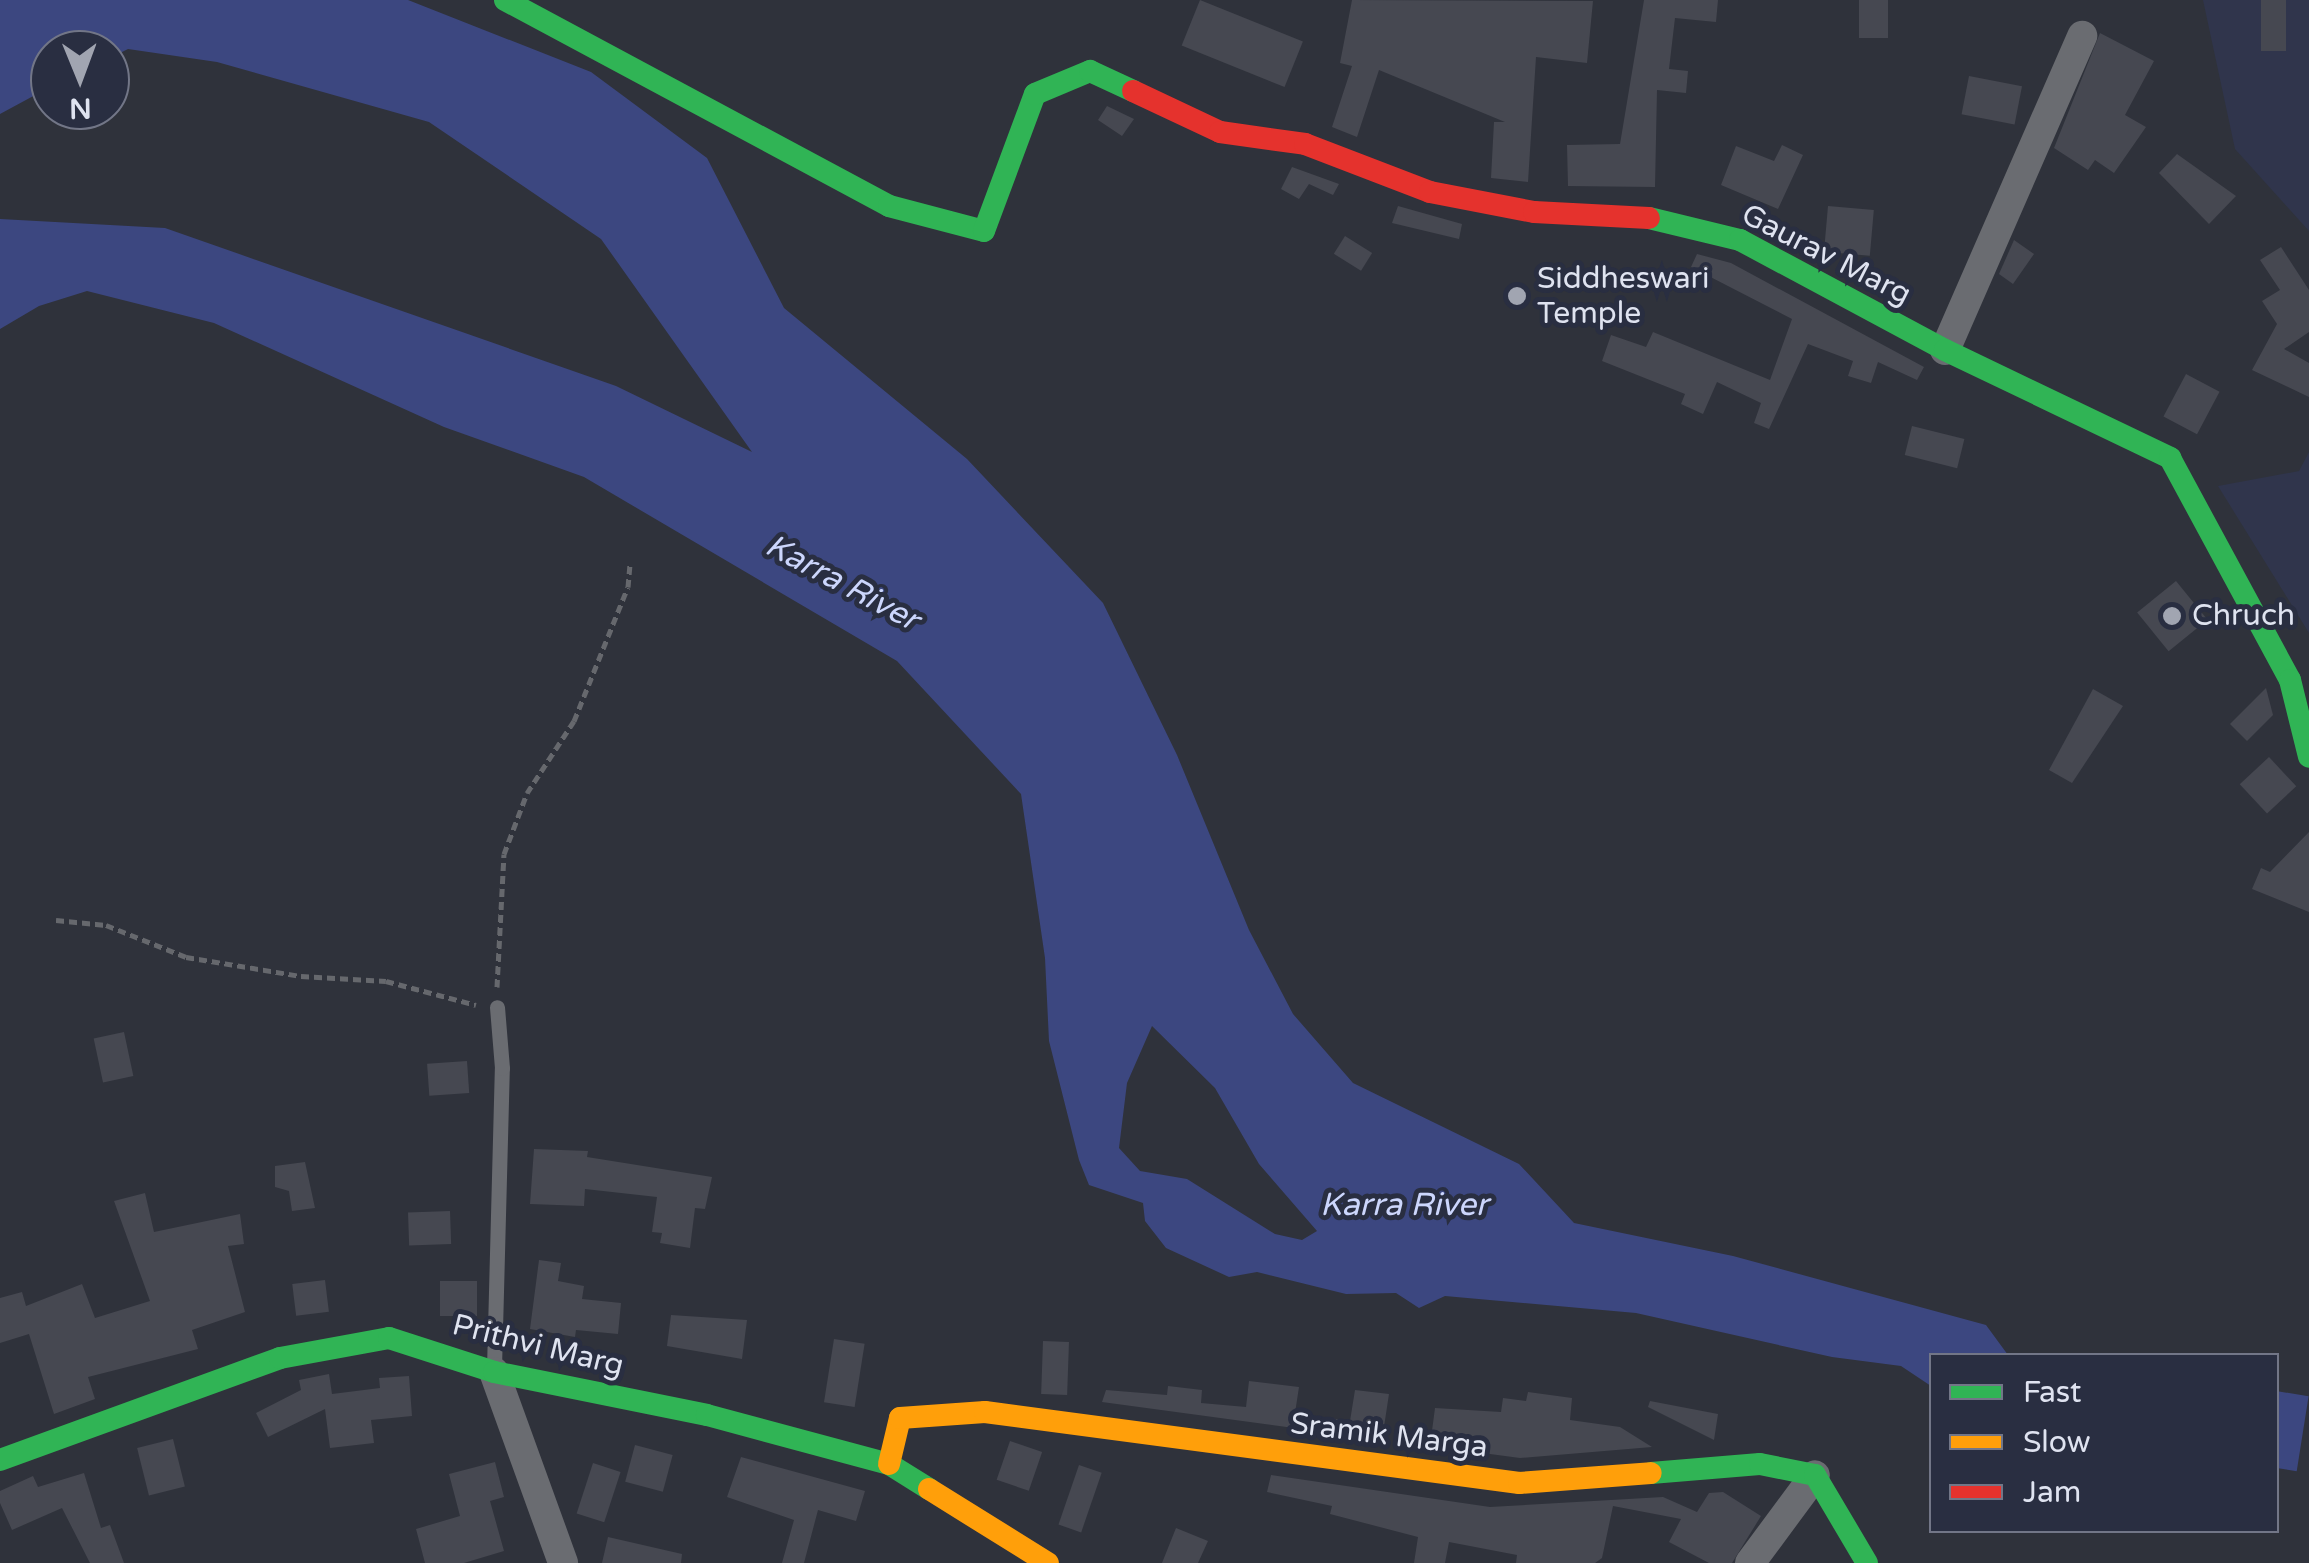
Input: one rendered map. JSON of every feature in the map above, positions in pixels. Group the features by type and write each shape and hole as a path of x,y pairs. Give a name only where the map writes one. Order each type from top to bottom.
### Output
{"street":[{"name":"Gaurav Marg","path":"506,0 889,206 984,231 1035,94 1090,71 1220,132 1305,144 1430,192 1534,212 1662,219 1740,240 1945,350 2170,458 2290,680 2309,757"},
{"path":"1945,350 2082,36"},
{"name":"Prithvi Marg","path":"0,1460 280,1358 389,1338 494,1372 707,1415 889,1464 1048,1563"},
{"path":"494,1372 564,1563"},
{"name":"Sramik Marga","path":"889,1464 900,1418 986,1412 1519,1482 1694,1464 1760,1464 1814,1475"},
{"path":"1750,1563 1814,1475 1867,1563"}],"lane":[{"path":"494,1372 502,1068 497,1006"}],"path":[{"path":"56,920 106,925 186,957 301,976 386,981 454,1004 497,1006 504,854 527,793 574,721 628,587 630,565"}],"shaded area":[{"path":"2203,0 2309,0 2309,231 2235,149"},
{"path":"2309,452 2309,633 2218,486 2299,471"}],"water":[{"name":"Karra River","path":"0,0 408,0 591,72 707,158 784,308 967,459 1103,603 1177,755 1249,930 1293,1014 1353,1083 1519,1164 1574,1223 1733,1256 1986,1325 2007,1353 1929,1353 1929,1385 1901,1366 1832,1357 1636,1313 1445,1296 1419,1308 1396,1293 1346,1294 1257,1272 1229,1277 1166,1248 1145,1221 1143,1203 1089,1185 1079,1160 1049,1041 1045,958 1021,794 897,661 584,477 444,427 214,323 87,291 39,306 0,329 0,219 165,228 616,386 752,452 601,239 429,122 217,62 130,49 130,30 30,30 30,98 0,114","holes":["1152,1026 1215,1088 1259,1164 1317,1231 1302,1240 1275,1234 1187,1179 1140,1171 1119,1148 1127,1083"]},
{"path":"2279,1391 2309,1396 2297,1471 2279,1468"}],"building":[{"path":"1200,0 1303,42 1285,87 1182,45"},
{"path":"1352,0 1593,1 1587,63 1536,57 1528,182 1491,178 1494,122 1505,122 1379,70 1357,137 1332,127 1352,66 1340,63"},
{"path":"1644,0 1718,0 1716,22 1675,18 1669,69 1688,71 1686,93 1657,90 1655,187 1568,186 1567,145 1620,144"},
{"path":"1859,0 1888,0 1888,38 1859,38"},
{"path":"2261,0 2286,0 2286,51 2261,51"},
{"path":"2100,33 2154,61 2125,115 2146,127 2114,173 2095,160 2088,170 2054,148"},
{"path":"1969,76 2022,86 2015,125 1962,114"},
{"path":"1107,106 1134,119 1122,136 1098,120"},
{"path":"1782,145 1803,155 1778,209 1721,185 1736,146 1774,161"},
{"path":"2177,154 2236,196 2209,224 2159,173"},
{"path":"1292,167 1339,184 1333,195 1309,184 1299,199 1281,189"},
{"path":"1398,206 1462,224 1459,239 1392,223"},
{"path":"1828,206 1874,210 1870,256 1824,252"},
{"path":"1345,236 1372,253 1361,271 1334,254"},
{"path":"2014,240 2034,254 2013,284 1999,274"},
{"path":"2281,247 2309,290 2309,332 2284,349 2309,363 2309,397 2252,370 2277,324 2262,301 2280,290 2260,260"},
{"path":"1697,254 1731,263 1924,367 1917,380 1878,362 1871,383 1848,376 1853,361 1808,344 1769,429 1754,423 1761,403 1717,382 1703,414 1681,404 1685,394 1602,361 1611,335 1646,347 1653,332 1770,380 1792,319 1691,267"},
{"path":"2186,374 2220,392 2197,434 2163,416"},
{"path":"1912,426 1964,439 1957,468 1905,455"},
{"name":"Chruch","path":"2176,581 2207,620 2169,651 2137,612"},
{"path":"2266,688 2273,715 2247,741 2230,724"},
{"path":"2093,689 2123,706 2072,783 2049,770"},
{"path":"2269,757 2296,786 2267,814 2240,784"},
{"path":"2309,832 2309,912 2252,889 2261,868 2270,872"},
{"path":"124,1032 133,1076 103,1082 94,1038"},
{"path":"467,1061 469,1093 429,1096 427,1064"},
{"path":"534,1149 588,1151 587,1157 712,1177 705,1209 695,1208 690,1248 660,1243 662,1233 652,1232 657,1197 585,1189 584,1206 530,1204"},
{"path":"305,1162 315,1208 292,1211 289,1191 275,1187 275,1166"},
{"path":"145,1193 154,1232 240,1214 244,1244 228,1246 245,1312 192,1330 198,1349 88,1377 95,1399 54,1414 29,1334 0,1343 0,1298 22,1292 26,1306 82,1284 95,1318 150,1301 114,1201"},
{"path":"450,1211 451,1244 409,1245 408,1212"},
{"path":"539,1260 561,1263 558,1281 584,1286 582,1299 621,1303 618,1334 576,1330 575,1337 530,1329"},
{"path":"325,1280 329,1312 296,1316 292,1284"},
{"path":"440,1281 477,1281 477,1316 440,1316"},
{"path":"671,1315 747,1320 742,1359 667,1346"},
{"path":"834,1339 865,1344 855,1407 824,1402"},
{"path":"1043,1341 1069,1342 1067,1395 1041,1394"},
{"path":"329,1374 332,1394 380,1388 379,1378 409,1376 412,1416 371,1420 374,1443 330,1448 325,1409 268,1437 256,1413 301,1390 299,1380"},
{"path":"1249,1381 1299,1387 1295,1413 1350,1421 1355,1390 1389,1394 1382,1440 1102,1402 1106,1390 1167,1395 1168,1386 1202,1390 1201,1403 1246,1407"},
{"path":"1528,1392 1572,1398 1570,1420 1620,1427 1652,1447 1520,1458 1430,1446 1435,1408 1501,1412 1503,1398 1526,1401"},
{"path":"1650,1401 1718,1414 1714,1440 1648,1407"},
{"path":"173,1439 185,1487 149,1495 137,1448"},
{"path":"1010,1441 1042,1452 1029,1491 997,1480"},
{"path":"635,1445 673,1455 663,1492 625,1482"},
{"path":"741,1457 865,1491 856,1521 818,1510 804,1563 782,1563 794,1520 727,1497"},
{"path":"495,1462 504,1497 490,1501 504,1551 464,1563 425,1563 416,1529 460,1516 449,1474"},
{"path":"593,1463 621,1472 604,1522 577,1513"},
{"path":"1079,1465 1102,1473 1081,1532 1058,1525"},
{"path":"84,1473 101,1528 110,1525 124,1563 90,1563 62,1508 12,1530 0,1503 0,1491 33,1476 38,1487"},
{"path":"1271,1475 1490,1507 1663,1497 1697,1512 1709,1493 1723,1492 1761,1516 1732,1563 1709,1563 1669,1542 1681,1519 1613,1506 1602,1558 1595,1563 1516,1563 1517,1555 1449,1542 1445,1563 1414,1563 1418,1537 1330,1514 1332,1506 1267,1492"},
{"path":"1176,1528 1208,1541 1198,1563 1162,1563"},
{"path":"608,1537 682,1554 681,1563 602,1563"}],"traffic: fast":[{"path":"505,0 889,206 984,231 1035,94 1090,71 1133,91"},
{"path":"1649,218 1740,240 1945,350 2170,458 2290,680 2309,757"},
{"path":"0,1460 280,1358 389,1338 494,1372 707,1415 889,1464 929,1489"},
{"path":"1651,1473 1760,1464 1815,1475 1867,1563"}],"traffic: slow":[{"path":"889,1464 900,1418 985,1412 1519,1483 1651,1473"},
{"path":"929,1489 1048,1563"}],"traffic: jam":[{"path":"1133,91 1220,132 1305,144 1430,192 1534,212 1649,218"}],"place":[{"name":"Siddheswari Temple","path":"1517,296"},
{"name":"Chruch","path":"2172,616"}]}
